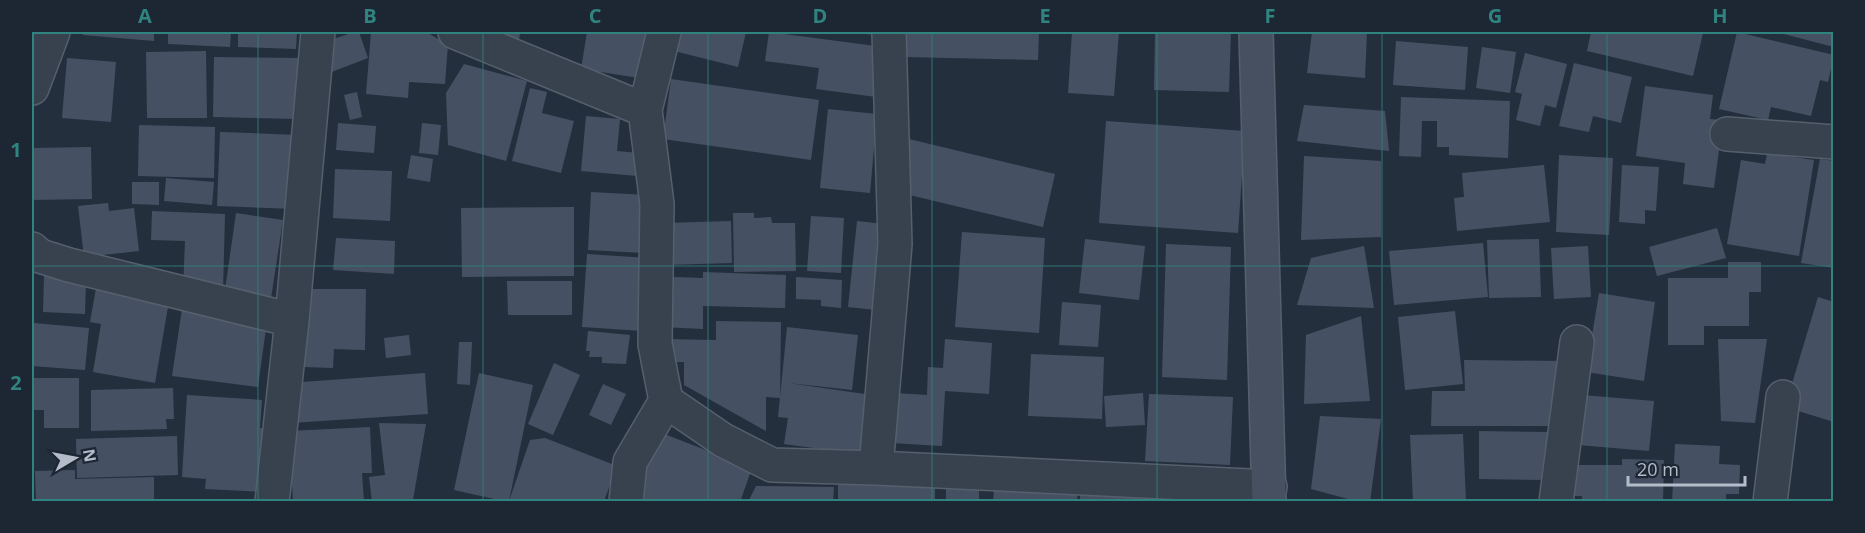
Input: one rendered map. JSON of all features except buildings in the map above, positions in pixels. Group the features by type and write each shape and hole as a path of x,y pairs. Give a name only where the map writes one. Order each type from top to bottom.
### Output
{"street":[{"path":"32,88 53,32"},
{"path":"272,501 292,320 318,32"},
{"path":"455,32 645,110"},
{"path":"626,501 630,462 666,401 655,344 657,204 645,110 664,32"},
{"path":"876,468 895,244 889,32"},
{"path":"666,401 723,440 772,465 876,468 1270,494 1256,32"},
{"path":"1727,134 1833,142"},
{"path":"32,249 40,256 69,265 292,320"},
{"path":"1556,501 1577,342"},
{"path":"1770,501 1783,397"}]}
